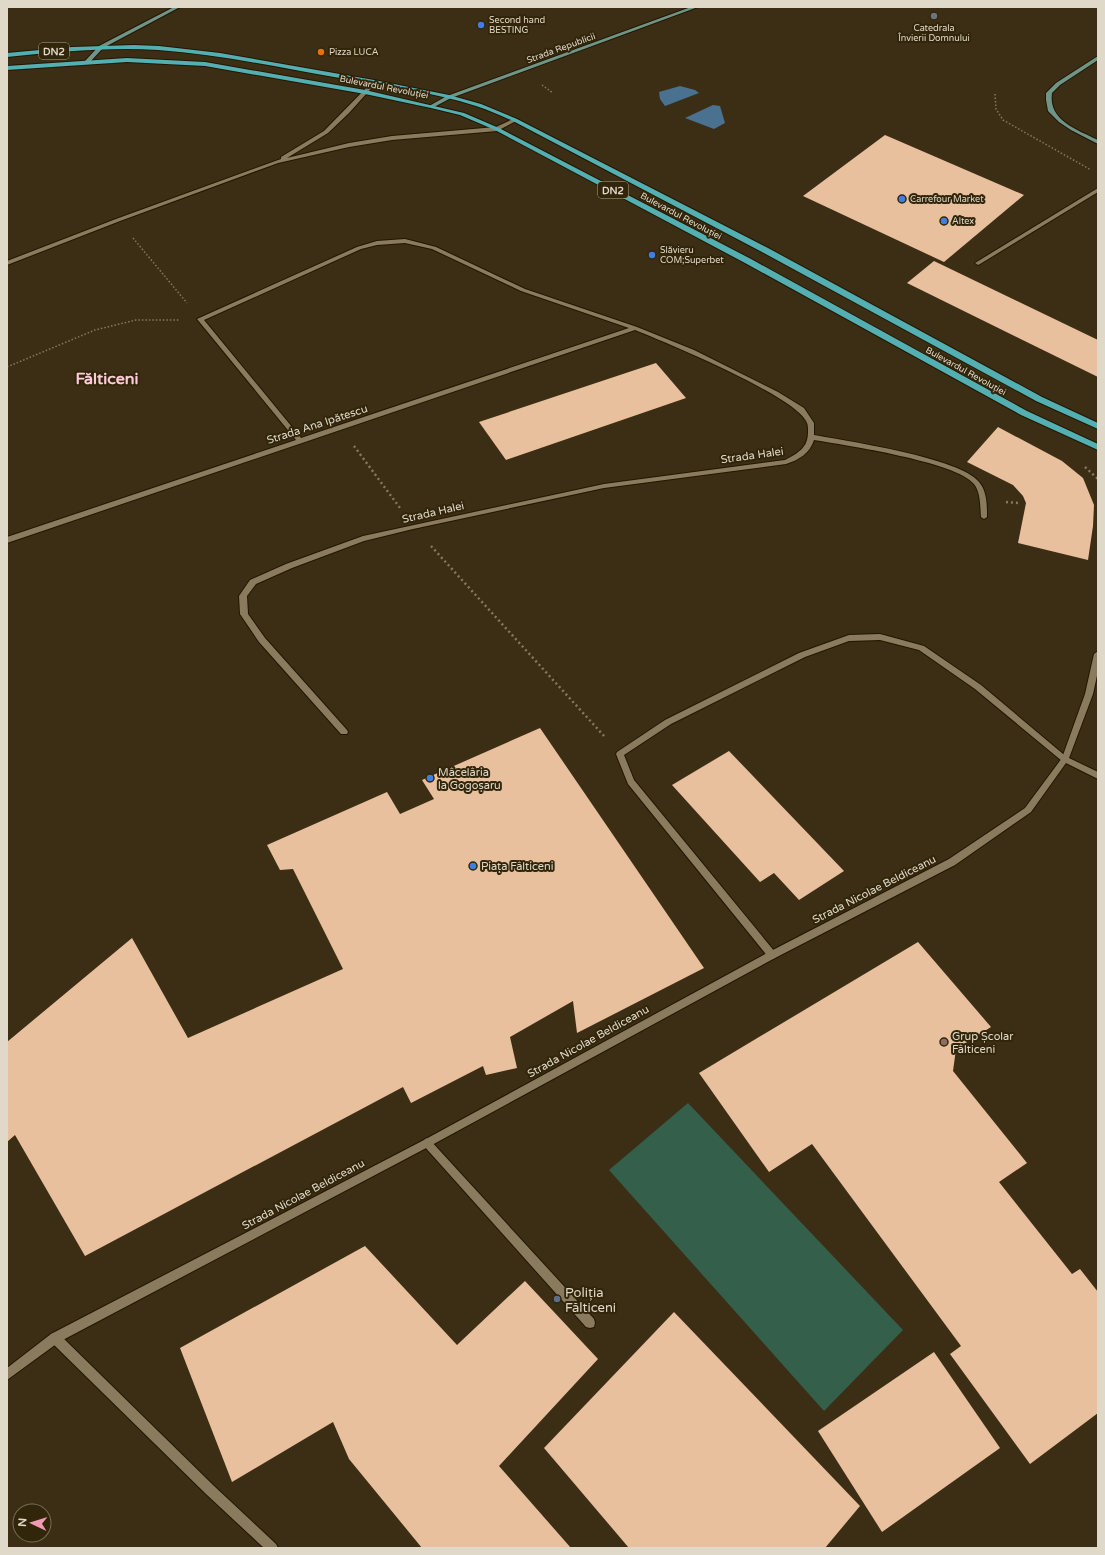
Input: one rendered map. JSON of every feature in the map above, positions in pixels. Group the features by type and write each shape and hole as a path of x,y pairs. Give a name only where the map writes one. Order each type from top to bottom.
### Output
{"main road":[{"path":"88,61 101,47 178,7"},
{"name":"Strada Republicii","path":"432,106 449,97 696,7"},
{"name":"DN2","path":"7,55 101,47"},
{"name":"Bulevardul Revoluției","path":"101,47 159,48 220,55 374,82 449,97 479,105 515,120 765,250 1039,399 1098,426"},
{"path":"1098,58 1058,84 1049,93 1048,103 1052,111 1068,126 1098,142"},
{"name":"Bulevardul Revoluției","path":"88,61 152,60 205,64 365,92 462,114 497,129 748,261 1024,413 1098,447"},
{"name":"DN2","path":"7,68 88,61"}],"street":[{"path":"276,162 326,132 347,112 374,82"},
{"path":"7,263 118,220 276,162 349,145 392,138 497,129 515,120"},
{"path":"978,263 1098,190"},
{"path":"299,440 200,319 359,248 377,243 405,241 434,248 523,290 635,328 692,351 776,393 802,410 811,423 811,437 932,462 960,471 976,481 983,501 984,517"},
{"name":"Strada Ana Ipătescu","path":"7,540 299,440 635,328"},
{"name":"Strada Halei","path":"344,732 262,640 244,614 243,596 253,582 289,566 363,539 413,527 604,486 786,462 802,454 809,444 811,437"},
{"path":"772,955 631,782 620,754 668,722 802,655 849,638 880,636 920,648 978,687 1065,759 1098,776"},
{"name":"Strada Nicolae Beldiceanu","path":"7,1375 55,1338 427,1143 772,955 952,862 1028,810 1065,759 1089,694 1098,654"},
{"path":"427,1143 590,1323"},
{"path":"55,1338 210,1490 272,1548"}],"path":[{"path":"995,94 996,109 1003,120 1091,171"},
{"path":"118,220 200,319"},
{"path":"7,367 95,330 136,320 200,319"},
{"path":"340,427 413,527 620,754"}],"green space":[{"path":"688,1103 903,1330 824,1411 609,1170"}],"water":[{"path":"680,86 695,90 699,93 665,106 660,99 659,92"},
{"path":"713,105 720,106 725,123 714,129 685,118"}],"building":[{"path":"885,135 1024,195 944,262 803,196"},
{"path":"934,261 1098,340 1098,377 907,283"},
{"path":"656,363 686,398 506,460 479,422"},
{"path":"998,427 1062,461 1083,478 1094,505 1093,526 1088,560 1018,543 1026,503 1023,496 1013,485 967,462"},
{"path":"540,728 704,968 577,1033 573,1001 510,1037 517,1068 486,1075 483,1066 411,1103 403,1087 85,1256 15,1135 7,1142 7,1042 132,938 188,1038 343,969 293,869 280,870 267,845 387,792 400,814 434,799 422,780"},
{"path":"729,751 844,871 799,900 774,873 760,882 672,785"},
{"path":"918,942 991,1027 956,1049 953,1071 1027,1163 999,1182 1072,1274 1080,1269 1098,1292 1098,1413 1030,1464 950,1354 961,1346 812,1144 769,1172 699,1073"},
{"path":"365,1246 457,1345 525,1281 598,1359 499,1466 571,1548 422,1548 349,1459 333,1422 232,1482 180,1348"},
{"path":"674,1312 860,1506 825,1548 629,1548 544,1448"},
{"path":"934,1352 1000,1448 882,1532 818,1431"}],"place":[{"name":"Catedrala Învierii Domnului","path":"934,16"},
{"name":"Second hand BESTING","path":"481,25"},
{"name":"Pizza LUCA","path":"321,52"},
{"name":"Carrefour Market","path":"902,199"},
{"name":"Altex","path":"944,221"},
{"name":"Slăvieru COM;Superbet","path":"652,255"},
{"name":"Măcelăria la Gogoșaru","path":"430,778"},
{"name":"Piața Fălticeni","path":"473,866"},
{"name":"Grup Școlar Fălticeni","path":"944,1042"},
{"name":"Poliția Fălticeni","path":"557,1299"}],"district":[{"name":"Fălticeni","path":"107,378"}]}
